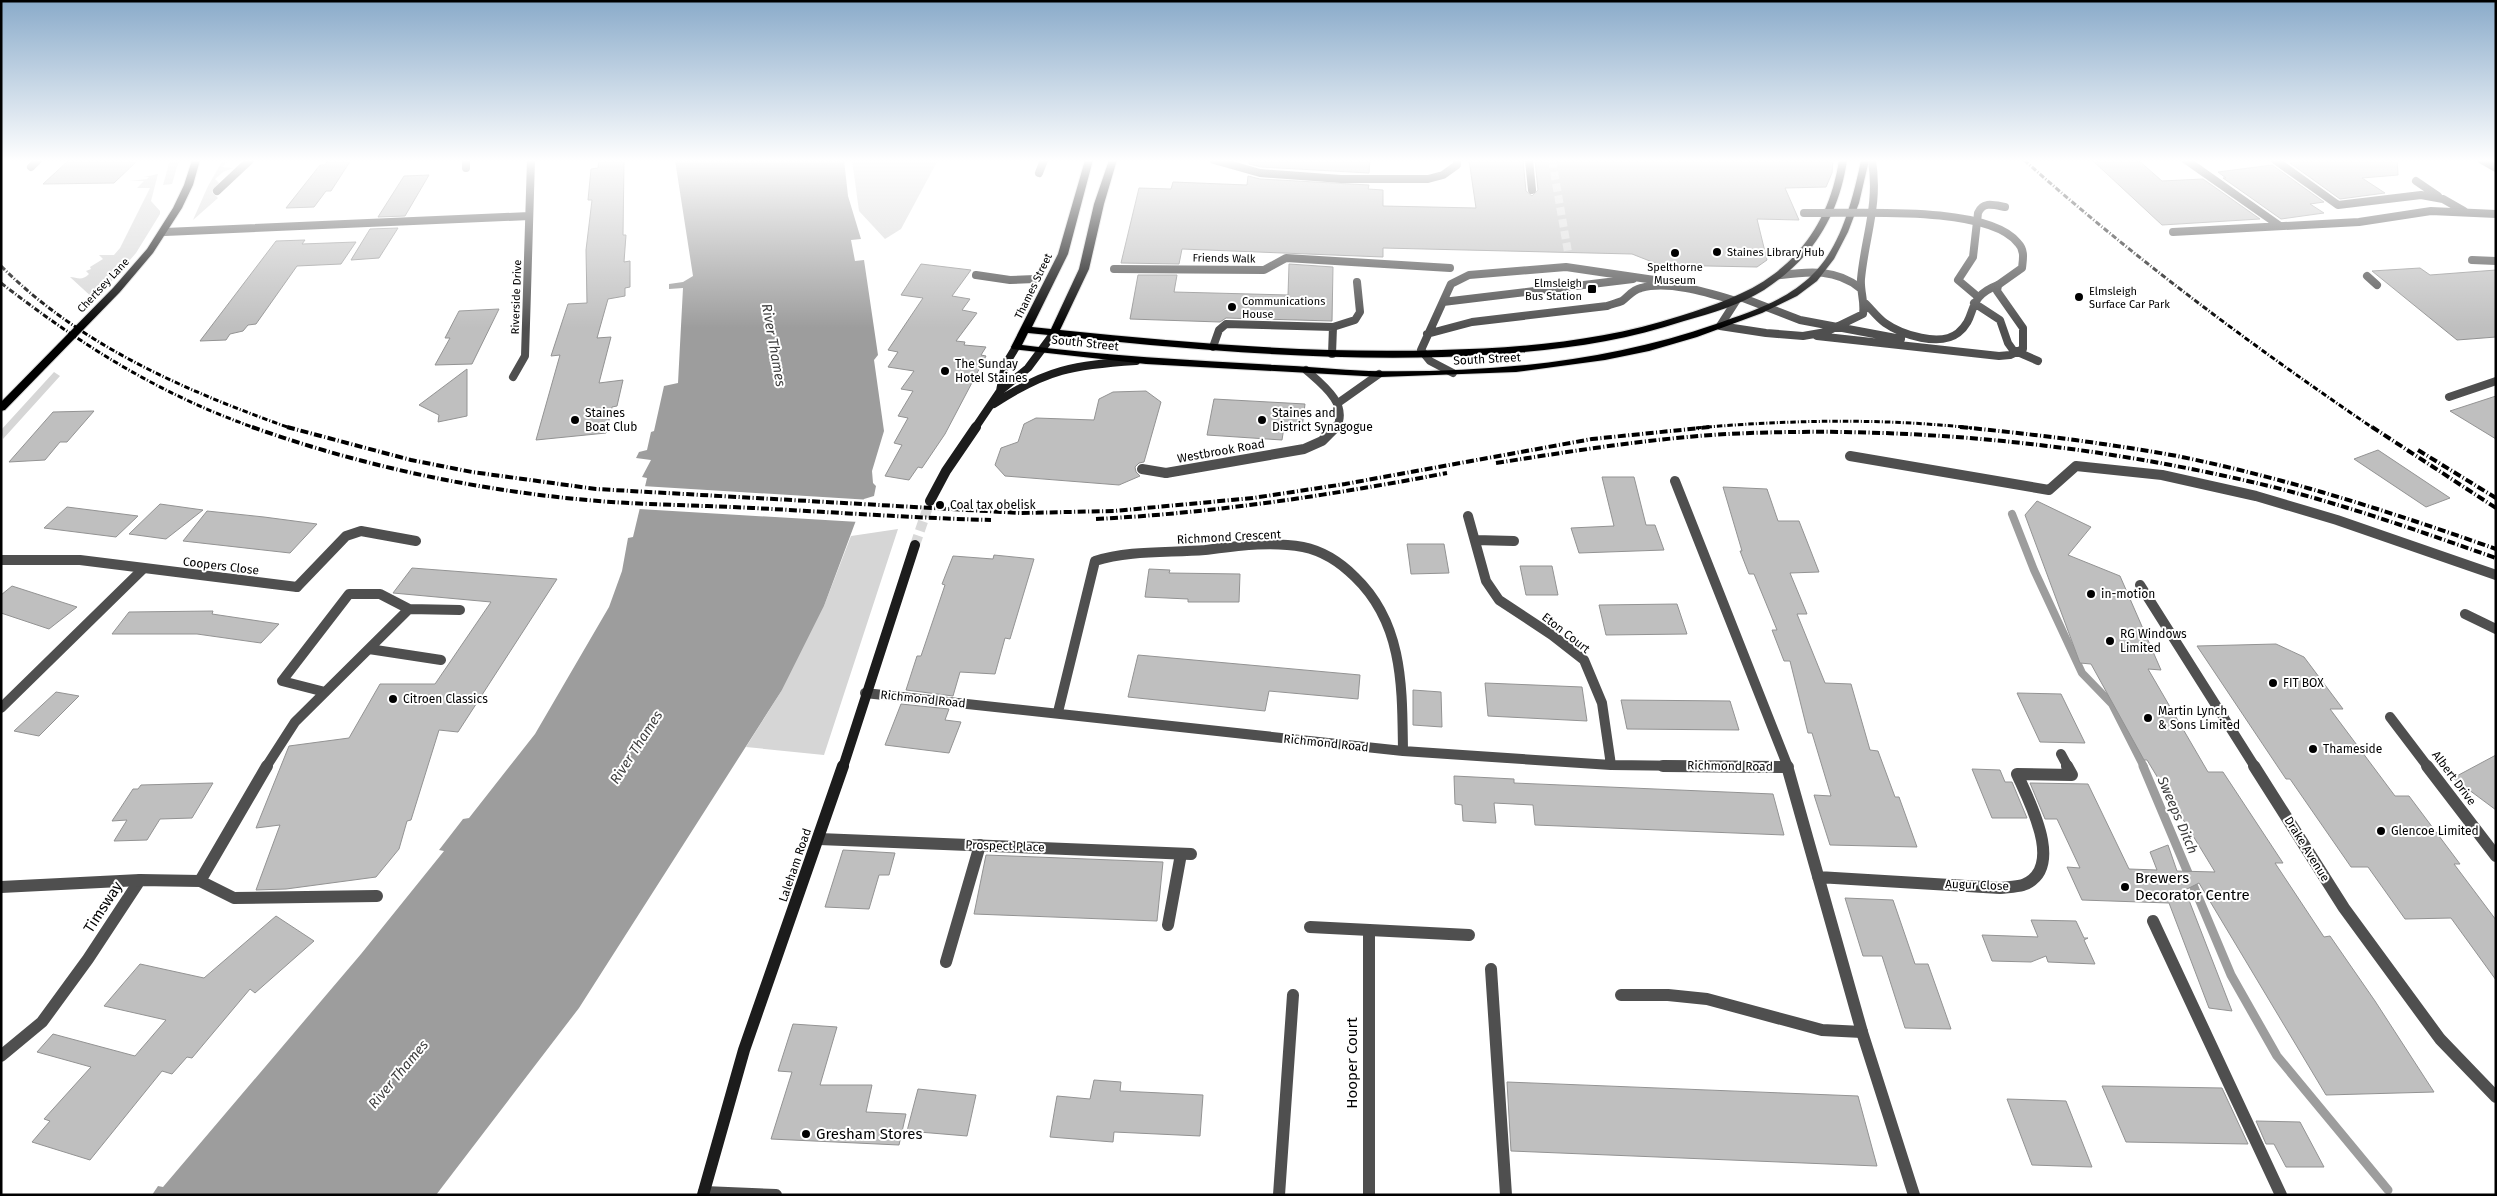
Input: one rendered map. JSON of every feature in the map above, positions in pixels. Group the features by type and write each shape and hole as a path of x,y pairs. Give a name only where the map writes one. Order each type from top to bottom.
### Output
{"main road":[{"name":"Chertsey Lane","path":"1,408 122,283 165,232 173,216"},
{"name":"Thames Street","path":"1000,391 1005,365 1026,330 1063,254 1074,216"},
{"name":"Thames Street","path":"930,501 946,471 1000,391 1028,368 1054,333 1084,269 1096,216"},
{"name":"South Street","path":"1026,330 1141,342 1332,354 1423,355 1512,351 1599,341 1674,322 1739,299 1781,275 1808,247 1830,216"},
{"name":"South Street","path":"1016,347 1136,361 1379,374 1453,374 1543,368 1605,358 1668,344 1764,309 1808,283 1821,271 1831,255 1849,216"},
{"path":"989,406 1047,374 1082,365 1136,361"},
{"name":"Laleham Road","path":"704,1194 744,1050 819,839 915,546"}],"street":[{"path":"165,232 529,216"},
{"name":"Riverside Drive","path":"513,377 525,356 529,216"},
{"path":"1860,288 1873,216"},
{"path":"1781,275 1821,271 1852,281 1860,288 1866,304 1879,318 1900,331 1928,338 1952,337 1960,332 1975,299 2022,268 2025,252 2019,243 2008,234 1987,223 1960,216"},
{"path":"1978,216 1976,251 1970,267 1958,280 1975,299 2002,322 2006,330 2007,342 2017,352 2038,361"},
{"path":"2265,216 2280,226"},
{"path":"2173,232 2359,222 2399,216"},
{"name":"Friends Walk","path":"1114,269 1264,270 1286,258 1450,268"},
{"path":"2472,260 2496,261"},
{"path":"1453,374 1423,355 1421,350 1451,284 1458,279 1469,276 1566,266 1674,283 1739,299 1807,322 1976,353"},
{"path":"976,275 1010,280 1035,279"},
{"path":"2367,276 2377,285"},
{"path":"1443,302 1580,287 1639,278"},
{"path":"1212,347 1219,330 1226,324 1333,327 1355,320 1360,312 1357,282"},
{"path":"1739,299 1720,326 1771,334 1813,335 1999,356 2023,349 2023,328 1997,291 1998,285"},
{"path":"1427,334 1453,325 1480,320 1607,306 1620,301 1634,290 1643,287 1671,287 1702,291"},
{"path":"1813,335 1837,327 1863,314 1866,304"},
{"path":"1332,354 1333,327"},
{"path":"1306,370 1325,384 1338,403 1379,374"},
{"path":"2449,397 2496,381"},
{"name":"Westbrook Road","path":"1142,469 1166,473 1310,447 1326,439 1336,430 1341,421 1338,403"},
{"path":"1850,456 2049,490 2076,466 2173,476 2331,516 2496,575"},
{"name":"Richmond Road","path":"1675,481 1788,767 1862,1032 1914,1195"},
{"name":"Eton Court","path":"1468,516 1486,581 1499,600 1552,635 1584,660 1602,703 1610,764"},
{"name":"Coopers Close","path":"1,560 80,560 297,587 346,536 361,531 416,542"},
{"path":"1475,540 1514,541"},
{"name":"Richmond Crescent","path":"1058,712 1095,561 1233,547 1294,546 1324,555 1342,565 1369,590 1387,618 1394,636 1402,695 1404,751"},
{"path":"1,708 143,569"},
{"name":"Drake Avenue","path":"2140,585 2344,908 2440,1039 2496,1097"},
{"path":"325,692 282,681 349,594 380,594 409,609 460,610"},
{"path":"200,881 248,795 295,722 409,609"},
{"path":"2465,614 2496,629"},
{"path":"369,649 441,660"},
{"name":"Richmond Road","path":"866,693 1058,712 1404,751 1610,764 1788,767"},
{"name":"Albert Drive","path":"2390,717 2496,856"},
{"name":"Augur Close","path":"1818,877 2000,888 2011,888 2024,884 2036,876 2042,868 2045,857 2040,826 2017,774 2072,776 2062,754"},
{"name":"Prospect Place","path":"819,839 1186,854 1168,925"},
{"path":"946,962 980,845"},
{"path":"140,880 200,881 234,898 377,896"},
{"name":"Timsway","path":"1,887 140,880"},
{"name":"Timsway","path":"1,1056 42,1022 88,959 140,880"},
{"path":"2153,921 2282,1195"},
{"path":"1310,927 1469,935"},
{"name":"Hooper Court","path":"1368,931 1369,1195"},
{"path":"1491,969 1506,1195"},
{"path":"1279,1195 1294,995"},
{"path":"1621,995 1668,995 1707,1000 1822,1030 1862,1032"},
{"path":"704,1194 776,1195"}],"shaded area":[{"path":"136,216 159,216 136,253 95,300 70,277 81,278 86,276 89,274 86,271 91,269 90,267 103,259 99,255 114,255 120,248"},
{"path":"863,216 908,216 901,229 885,239"},
{"path":"54,372 60,376 3,439 1,430"},
{"path":"898,529 824,755 746,747 782,690 824,606 851,536"}],"water":[{"name":"River Thames","path":"684,216 854,216 861,239 851,240 855,261 864,260 878,355 874,360 884,431 872,471 873,483 876,486 874,496 864,499 824,606 782,690 579,1008 436,1195 152,1195 158,1186 163,1187 361,954 444,851 439,850 463,819 469,818 535,734 609,607 622,571 628,538 633,537 647,478 642,477 651,460 636,458 639,452 647,450 651,432 654,431 664,386 678,383 683,288 669,289 669,284 683,282 693,276"}],"pier":[{"path":"642,486 871,500 866,501 859,522 639,509"}],"building":[{"path":"379,216 405,216 405,216"},
{"path":"590,216 623,216 623,235 626,235 624,262 630,261 630,287 625,288 625,296 608,299 597,338 611,337 599,383 623,380 617,406 612,407 606,433 536,440 560,355 551,356 568,304 587,303 586,250"},
{"path":"1132,216 1797,216 1799,220 1757,219 1767,260 1757,267 1660,265 1632,254 1383,248 1383,257 1182,249 1179,264 1121,263"},
{"path":"2152,216 2255,216 2260,219 2162,225"},
{"path":"2276,216 2304,216 2281,219"},
{"path":"398,228 379,258 351,260 370,229"},
{"path":"305,240 302,244 356,242 341,264 297,266 256,324 248,325 243,331 230,334 226,340 200,341 276,241"},
{"name":"The Sunday Hotel Staines","path":"921,264 971,270 952,296 970,299 962,310 977,313 956,341 965,342 964,345 986,347 981,355 986,356 945,434 922,468 918,467 909,480 885,476 902,445 894,443 908,418 898,416 913,391 901,389 914,371 888,367 898,352 888,350 923,298 901,295"},
{"name":"Communications House","path":"1289,264 1333,267 1332,321 1226,318 1220,322 1130,319 1138,275 1177,275 1174,292 1288,295"},
{"path":"2420,268 2430,275 2496,270 2496,337 2457,340 2372,271"},
{"path":"499,309 472,364 435,365 450,338 445,338 459,311"},
{"path":"467,369 467,416 438,422 439,415 419,405"},
{"path":"1146,391 1161,402 1144,462 1139,463 1135,467 1136,472 1140,476 1119,485 1005,476 995,465 1001,448 1018,442 1024,424 1036,418 1094,420 1099,399 1113,392"},
{"path":"2496,396 2496,439 2450,411"},
{"name":"Staines and District Synagogue","path":"1214,399 1305,404 1302,428 1284,427 1282,440 1207,435"},
{"path":"94,411 67,442 60,442 45,460 9,462 53,412"},
{"path":"2378,450 2450,498 2426,507 2354,459"},
{"path":"1602,477 1634,477 1646,525 1655,525 1664,550 1579,553 1571,528 1614,526"},
{"path":"1723,487 1767,489 1778,521 1799,521 1819,572 1790,573 1807,614 1797,614 1825,683 1851,684 1870,750 1878,751 1895,797 1899,797 1917,847 1830,845 1814,795 1831,796 1812,733 1808,733 1790,661 1784,661 1772,630 1777,630 1754,574 1749,574 1740,551 1742,551"},
{"path":"2037,501 2091,527 2068,555 2120,576 2161,670 2148,669 2208,772 2223,772 2283,863 2275,863 2324,937 2330,936 2434,1092 2326,1095 2199,883 2185,890 2232,1011 2209,1008 2169,903 2082,900 2067,867 2080,868 2057,819 2045,819 2030,783 2088,784 2129,869 2157,870 2150,852 2168,845 2177,871 2215,872 2147,760 2144,760 2091,664 2080,663 2025,515"},
{"path":"160,504 203,510 166,539 129,534"},
{"path":"67,507 138,516 116,537 44,528"},
{"path":"207,511 317,524 290,553 183,541"},
{"path":"1407,544 1444,544 1449,573 1411,574"},
{"path":"994,555 1034,559 1010,639 1005,638 995,674 960,672 953,696 906,690 917,656 921,656 945,585 942,584 953,556 993,559"},
{"path":"1520,566 1552,566 1558,595 1526,595"},
{"path":"412,568 557,579 458,732 439,730 411,820 407,821 399,849 376,877 286,889 256,890 280,825 256,828 289,746 349,738 380,684 435,684 491,602 393,593"},
{"path":"1149,569 1170,570 1169,573 1240,574 1239,602 1188,602 1188,599 1145,597"},
{"path":"12,586 77,607 49,629 1,613 1,595"},
{"path":"1677,604 1687,634 1606,635 1599,605"},
{"path":"213,611 212,614 279,624 261,643 197,634 112,634 129,612"},
{"path":"2276,644 2304,657 2343,709 2330,709 2395,796 2409,796 2460,864 2454,864 2496,920 2496,980 2451,918 2405,919 2368,867 2351,867 2290,779 2286,779 2197,646"},
{"path":"1138,655 1360,675 1358,699 1269,691 1265,711 1128,697"},
{"path":"1485,683 1582,687 1587,721 1488,716"},
{"path":"1413,690 1441,692 1442,727 1413,725"},
{"path":"56,692 79,696 39,736 14,731"},
{"path":"2017,693 2061,694 2085,743 2040,742"},
{"path":"1621,700 1730,701 1739,730 1627,729"},
{"path":"901,704 949,709 945,720 961,722 949,753 885,745"},
{"path":"2496,755 2496,810 2453,778"},
{"path":"1972,769 2000,770 2005,782 2012,782 2027,818 1992,818"},
{"path":"1454,776 1514,779 1514,783 1773,794 1784,835 1535,825 1533,805 1494,803 1496,823 1463,821 1462,805 1455,804"},
{"path":"213,783 192,818 160,819 147,840 114,841 127,820 112,821 133,789 138,789 141,785"},
{"path":"843,850 895,853 889,875 879,875 869,909 825,907"},
{"path":"986,855 1163,862 1157,921 974,914"},
{"path":"1845,898 1893,900 1915,964 1928,964 1951,1029 1905,1028 1882,956 1863,956"},
{"path":"276,916 314,941 255,993 250,989 192,1058 187,1057 172,1074 162,1071 90,1160 32,1142 50,1121 44,1119 91,1067 37,1052 53,1034 135,1056 166,1020 104,1006 140,964 204,978"},
{"path":"2031,920 2076,921 2084,938 2088,938 2084,940 2095,964 2048,962 2046,956 2031,962 1992,961 1982,935 2038,937"},
{"path":"793,1024 837,1027 820,1085 872,1085 866,1112 906,1114 899,1145 771,1139 792,1072 778,1071"},
{"path":"1094,1080 1121,1082 1120,1091 1203,1095 1200,1136 1114,1132 1113,1142 1050,1137 1057,1096 1090,1099"},
{"path":"1507,1082 1858,1096 1877,1166 1511,1151"},
{"path":"2102,1086 2222,1088 2248,1144 2126,1142"},
{"path":"918,1089 976,1095 967,1136 907,1131"},
{"path":"2007,1099 2066,1101 2092,1167 2032,1165"},
{"path":"2256,1121 2300,1122 2324,1167 2286,1167 2274,1144 2266,1144"}],"waterway":[{"name":"Sweeps Ditch","path":"2012,514 2034,570 2082,673 2112,704 2144,767"},
{"name":"Sweeps Ditch","path":"2143,766 2231,975 2277,1056 2388,1190"}],"tunnel":[{"path":"1562,216 1568,252"},
{"path":"915,545 930,501"}],"railway":[{"path":"2089,216 2238,333 2373,428"},
{"path":"1,266 65,320 100,343 174,382 288,427"},
{"path":"1,283 61,327 122,366 186,400 255,428"},
{"path":"1696,428 1834,421 1869,421 1972,428"},
{"path":"288,427 411,460 472,472 596,489 1021,513 1114,511 1253,498 1345,484 1592,439 1710,427"},
{"path":"1960,427 2096,443 2177,456 2218,465 2338,497 2496,549"},
{"path":"2372,427 2496,508"},
{"path":"255,428 331,452 411,473 534,494 620,503 991,520"},
{"path":"1496,463 1654,440 1750,433 1876,433 2003,441 2128,457 2252,482 2345,507 2496,558"},
{"path":"2418,450 2496,498"},
{"path":"1096,519 1229,508 1360,489 1447,473"}],"place":[{"name":"Staines Library Hub","path":"1717,252"},
{"name":"Spelthorne Museum","path":"1675,253"},
{"name":"Elmsleigh Bus Station","path":"1592,289"},
{"name":"Elmsleigh Surface Car Park","path":"2079,297"},
{"name":"Communications House","path":"1232,307"},
{"name":"The Sunday Hotel Staines","path":"945,371"},
{"name":"Staines Boat Club","path":"575,420"},
{"name":"Staines and District Synagogue","path":"1262,420"},
{"name":"Coal tax obelisk","path":"940,505"},
{"name":"in-motion","path":"2091,594"},
{"name":"RG Windows Limited","path":"2110,641"},
{"name":"FIT BOX","path":"2273,683"},
{"name":"Citroen Classics","path":"393,699"},
{"name":"Martin Lynch & Sons Limited","path":"2148,718"},
{"name":"Thameside","path":"2313,749"},
{"name":"Glencoe Limited","path":"2381,831"},
{"name":"Brewers Decorator Centre","path":"2125,887"},
{"name":"Gresham Stores","path":"806,1134"}]}
